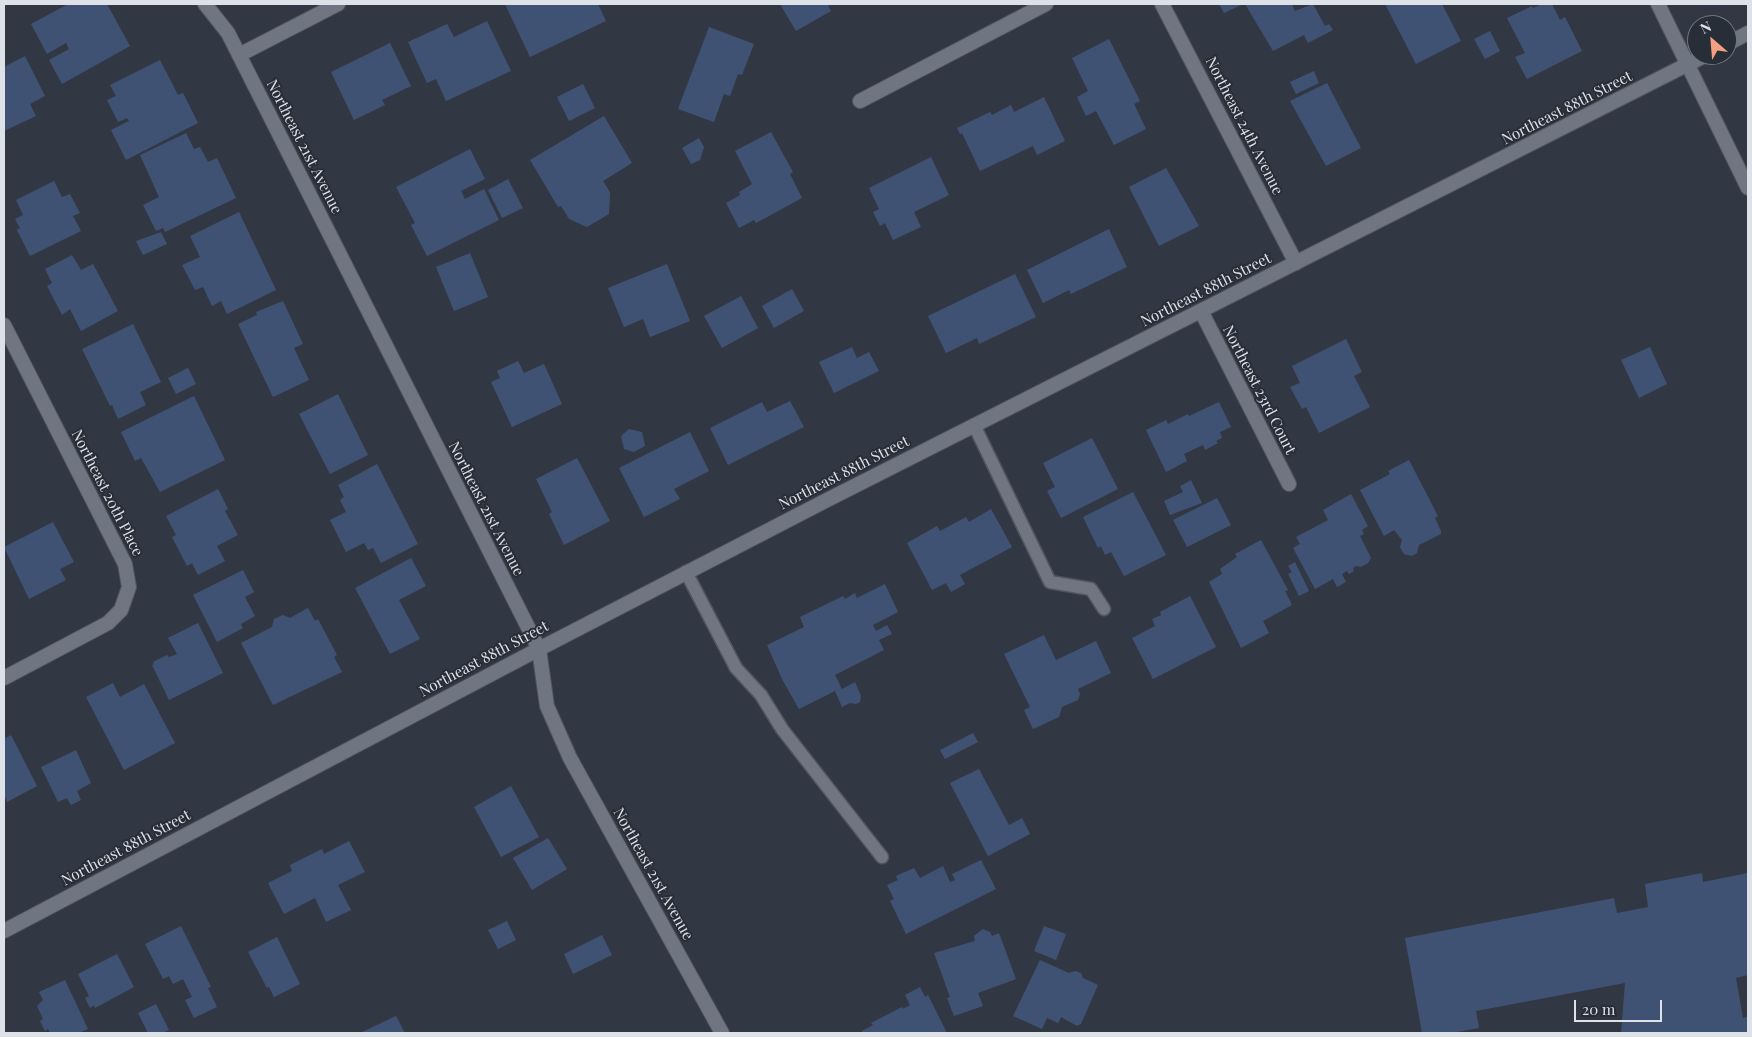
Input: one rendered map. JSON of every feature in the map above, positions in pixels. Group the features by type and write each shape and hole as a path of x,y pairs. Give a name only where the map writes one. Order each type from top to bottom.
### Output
{"street":[{"name":"Northeast 21st Avenue","path":"205,4 228,33 539,648 547,706 570,758 722,1033"},
{"path":"239,56 338,4"},
{"path":"860,101 1046,4"},
{"name":"Northeast 24th Avenue","path":"1162,4 1296,263"},
{"path":"1658,4 1687,60"},
{"name":"Northeast 88th Street","path":"4,931 686,572 1687,65"},
{"path":"1689,65 1748,188"},
{"name":"Northeast 23rd Court","path":"1201,311 1289,484"},
{"name":"Northeast 20th Place","path":"4,326 125,564 129,587 121,610 108,623 4,678"}],"lane":[{"path":"974,425 1050,582 1091,589 1104,609"},
{"path":"686,572 736,668 761,695 782,729 882,857"}],"building":[{"path":"68,4 107,4 130,46 62,84 49,60 69,49 66,43 47,54 31,24"},
{"path":"505,4 598,4 606,21 530,57"},
{"path":"780,4 833,4 828,6 831,11 796,31"},
{"path":"1219,4 1243,4 1224,13"},
{"path":"1245,4 1292,4 1295,11 1313,4 1325,26 1329,24 1333,30 1308,43 1304,35 1273,51"},
{"path":"1385,4 1442,4 1461,41 1416,64"},
{"path":"1542,4 1552,4 1560,20 1565,17 1582,51 1527,79 1515,57 1525,53 1507,18 1532,6 1533,8"},
{"path":"487,21 511,71 446,101 436,79 427,83 408,42 447,24 454,37"},
{"path":"709,27 754,44 742,75 738,74 730,96 724,94 714,122 678,109"},
{"path":"1490,31 1500,51 1485,59 1474,39"},
{"path":"1109,39 1140,101 1134,104 1146,129 1114,145 1096,111 1086,116 1077,97 1088,91 1072,58"},
{"path":"390,43 411,86 382,100 385,105 354,120 331,72"},
{"path":"25,56 45,96 30,104 36,116 4,131 4,67"},
{"path":"160,60 178,95 183,93 198,123 126,160 111,130 129,121 127,118 118,122 107,100 116,96 110,85"},
{"path":"1314,71 1319,83 1296,94 1290,82"},
{"path":"1327,83 1361,148 1326,166 1290,101"},
{"path":"583,84 595,108 569,121 557,97"},
{"path":"1044,97 1065,141 1037,155 1033,146 980,171 962,133 960,134 957,128 990,112 992,115 1011,105 1014,112"},
{"path":"604,116 632,163 603,181 610,192 609,214 587,227 569,219 561,206 558,207 530,160"},
{"path":"771,132 793,172 790,174 802,198 756,223 754,220 739,228 726,203 740,195 739,192 752,184 735,151"},
{"path":"186,133 194,149 200,147 208,162 217,158 236,198 165,232 163,228 156,231 143,205 159,197 140,155"},
{"path":"699,138 704,147 700,160 691,164 682,148"},
{"path":"470,149 485,179 461,191 465,199 484,189 499,220 427,256 411,225 415,223 396,187"},
{"path":"931,157 949,195 914,212 921,227 893,240 885,223 880,226 873,212 879,209 869,188"},
{"path":"1166,168 1199,226 1159,246 1129,187"},
{"path":"508,179 523,208 502,218 488,190"},
{"path":"54,181 62,197 70,194 80,213 73,216 81,231 30,256 17,230 20,228 15,219 23,215 16,200"},
{"path":"239,212 276,290 227,314 221,301 212,306 203,287 195,290 182,265 200,257 190,236"},
{"path":"1109,229 1127,267 1071,294 1069,290 1043,303 1027,270"},
{"path":"161,232 167,244 143,255 136,241"},
{"path":"470,253 488,297 454,311 436,267"},
{"path":"72,255 81,270 93,264 118,311 81,331 70,309 62,315 47,286 52,283 45,269"},
{"path":"667,264 690,321 650,337 643,319 624,327 608,288"},
{"path":"1015,274 1036,317 979,344 977,338 946,353 928,316"},
{"path":"792,289 804,311 774,328 762,306"},
{"path":"741,296 758,328 722,348 704,316"},
{"path":"283,301 303,344 294,348 309,380 273,397 238,324 257,315 256,312"},
{"path":"133,324 161,382 140,392 146,405 118,419 82,349"},
{"path":"1346,339 1362,372 1354,376 1370,407 1319,433 1306,407 1302,409 1290,387 1300,383 1292,366"},
{"path":"852,347 857,358 869,352 879,371 834,393 819,362"},
{"path":"1650,347 1667,384 1639,398 1621,360"},
{"path":"518,361 524,373 544,364 562,404 512,427 491,382 500,378 497,371"},
{"path":"188,368 196,384 176,394 168,378"},
{"path":"338,394 368,455 330,474 299,414"},
{"path":"194,396 225,460 160,492 141,458 135,461 121,432"},
{"path":"790,401 804,427 728,465 710,428 762,402 767,412"},
{"path":"1219,402 1231,427 1220,432 1222,438 1216,441 1218,443 1205,450 1203,445 1184,454 1187,461 1166,472 1146,430 1166,420 1168,424 1188,414 1189,416"},
{"path":"629,429 642,432 645,446 634,452 624,449 621,436"},
{"path":"690,432 709,471 674,489 680,499 644,517 619,468"},
{"path":"1092,438 1118,489 1061,518 1047,491 1055,487 1043,463"},
{"path":"577,458 610,521 564,545 549,514 552,512 536,479"},
{"path":"1409,460 1438,516 1435,518 1441,531 1441,534 1419,545 1417,553 1412,556 1404,554 1400,547 1402,540 1394,530 1384,536 1360,490 1390,474 1388,471"},
{"path":"377,464 418,544 381,563 373,548 368,550 364,543 346,552 330,520 346,512 340,500 344,497 338,485"},
{"path":"1191,480 1202,503 1170,515 1164,501 1183,492 1180,486"},
{"path":"218,489 228,509 225,511 238,535 217,546 225,561 198,575 192,563 187,566 172,537 176,535 166,516"},
{"path":"1133,492 1166,555 1124,576 1111,552 1105,555 1101,546 1098,548 1083,517"},
{"path":"1351,494 1368,526 1362,530 1364,534 1360,536 1371,558 1368,563 1361,567 1356,566 1353,568 1354,571 1349,574 1347,571 1342,574 1346,582 1337,587 1333,579 1315,589 1293,548 1300,544 1296,537 1328,520 1323,510"},
{"path":"1217,498 1231,525 1187,547 1173,520"},
{"path":"991,509 1012,547 960,575 965,584 951,592 946,583 932,590 907,543 937,526 940,531 966,517 969,522"},
{"path":"53,522 74,562 60,569 66,580 29,599 4,547"},
{"path":"1261,540 1288,590 1285,591 1292,605 1263,621 1269,633 1241,648 1209,582 1222,574 1220,569 1237,557 1235,554"},
{"path":"411,558 426,586 399,600 420,639 390,654 355,588"},
{"path":"1295,562 1309,591 1299,596 1288,574 1292,572 1288,566"},
{"path":"243,570 254,592 245,597 255,616 241,624 243,628 217,642 193,595"},
{"path":"885,584 898,612 873,625 876,631 887,625 892,634 879,640 884,650 835,675 842,689 855,682 861,696 860,702 856,704 850,703 842,707 835,691 799,709 782,679 767,645 804,627 800,617 843,596 845,599 855,593 857,598"},
{"path":"1190,596 1216,647 1153,679 1132,638 1155,626 1152,619 1161,615 1160,612"},
{"path":"308,608 315,621 318,619 337,655 334,657 342,672 273,705 241,643 272,627 274,619 283,615 290,618"},
{"path":"198,623 223,673 169,700 152,665 154,664 153,662 167,655 169,657 177,654 168,638"},
{"path":"1044,635 1056,660 1096,641 1111,673 1078,689 1080,694 1078,700 1062,707 1059,717 1033,729 1024,710 1030,707 1004,654"},
{"path":"113,683 120,697 144,684 175,743 124,770 86,697"},
{"path":"973,733 978,742 945,759 940,750"},
{"path":"11,735 37,786 7,802 4,794 4,739"},
{"path":"76,750 91,783 77,791 81,800 71,805 67,798 58,802 41,767"},
{"path":"979,769 1009,825 1022,818 1030,834 988,856 950,783"},
{"path":"511,786 539,837 501,857 474,807"},
{"path":"548,838 567,869 532,890 513,858"},
{"path":"349,841 365,872 338,885 351,910 326,922 315,898 284,914 268,883 292,871 290,865 322,849 324,854"},
{"path":"981,860 996,889 906,934 890,901 894,899 887,885 898,880 896,876 914,868 920,878 943,866 950,882 955,880 952,874"},
{"path":"1702,873 1703,882 1748,873 1748,975 1736,978 1743,1018 1748,1017 1748,1033 1621,1033 1625,983 1476,1011 1479,1028 1451,1033 1422,1033 1405,938 1614,898 1617,913 1648,907 1645,884"},
{"path":"507,921 516,940 498,949 488,930"},
{"path":"181,926 211,987 208,988 217,1007 194,1018 185,1000 192,997 183,979 173,984 169,976 163,979 145,944"},
{"path":"1044,926 1066,934 1056,960 1034,951"},
{"path":"983,929 990,932 992,936 999,933 1016,979 978,993 983,1006 954,1016 947,998 950,997 934,953 975,941 974,936"},
{"path":"602,935 612,955 573,974 564,954"},
{"path":"277,937 300,984 274,997 269,987 267,988 248,952"},
{"path":"117,954 134,987 95,1008 94,1005 90,1008 85,998 89,996 78,974"},
{"path":"1040,960 1069,973 1075,971 1081,973 1083,978 1098,985 1081,1024 1077,1026 1061,1017 1058,1023 1047,1018 1042,1029 1013,1016"},
{"path":"65,980 88,1029 78,1033 50,1033 48,1029 45,1031 40,1021 43,1019 37,1006 43,1000 39,992"},
{"path":"920,987 925,997 928,995 947,1033 863,1033 862,1031 873,1025 871,1023 902,1007 903,1009 910,1005 905,995"},
{"path":"156,1004 169,1030 162,1033 148,1033 138,1013"},
{"path":"396,1016 405,1033 360,1033"}]}
